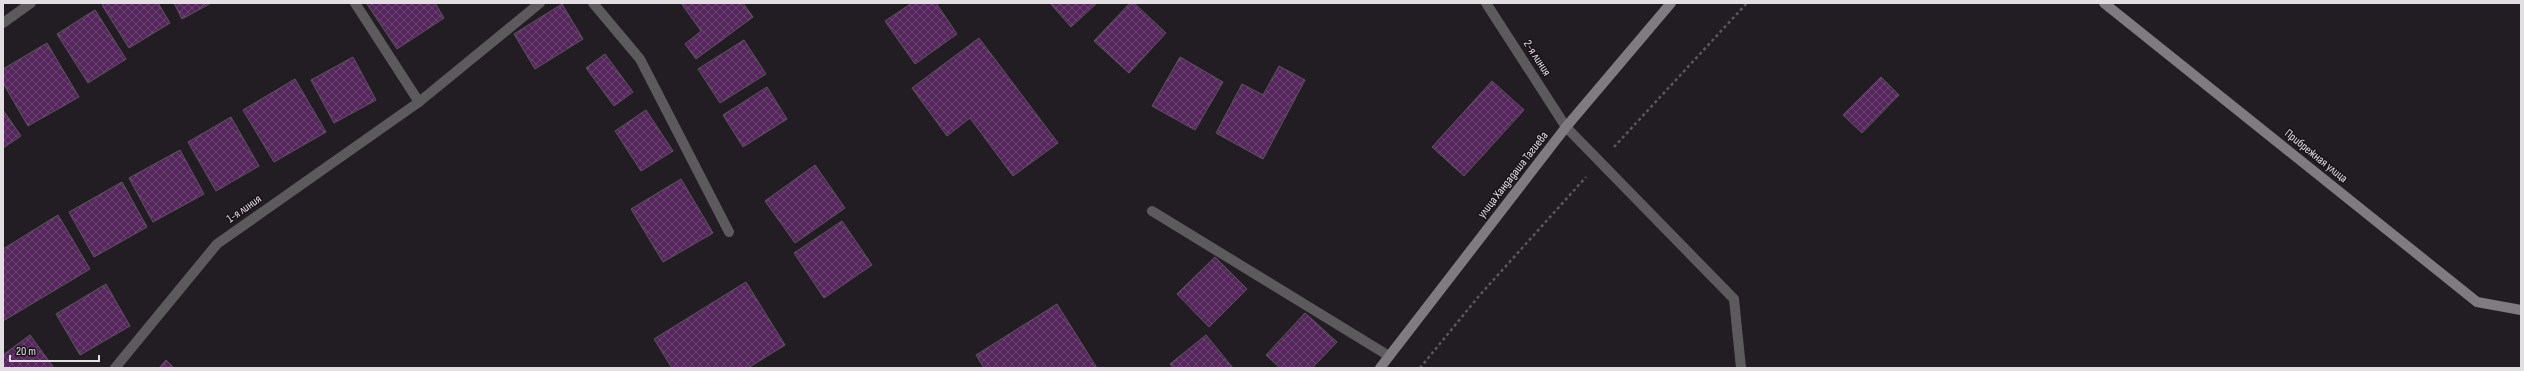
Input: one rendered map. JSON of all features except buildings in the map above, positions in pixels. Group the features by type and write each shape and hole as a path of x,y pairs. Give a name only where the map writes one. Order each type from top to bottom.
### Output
{"street":[{"path":"3,23 31,3"},
{"path":"355,3 418,102"},
{"name":"1-я линия","path":"115,368 217,244 418,102 540,3"},
{"name":"2-я линия","path":"1486,3 1564,124 1734,299 1741,368"},
{"name":"улица Хандадаша Тагиева","path":"1380,368 1387,355 1564,124 1664,3"},
{"name":"улица Хандадаша Тагиева","path":"1564,124 1671,3"},
{"name":"Прибрежная улица","path":"2104,3 2477,302 2521,310"},
{"path":"597,4 640,59 729,232"},
{"path":"1152,211 1387,355"},
{"name":"улица Хандадаша Тагиева","path":"1373,368 1387,355"}],"path":[{"path":"1420,368 1479,296 1747,3"}]}
